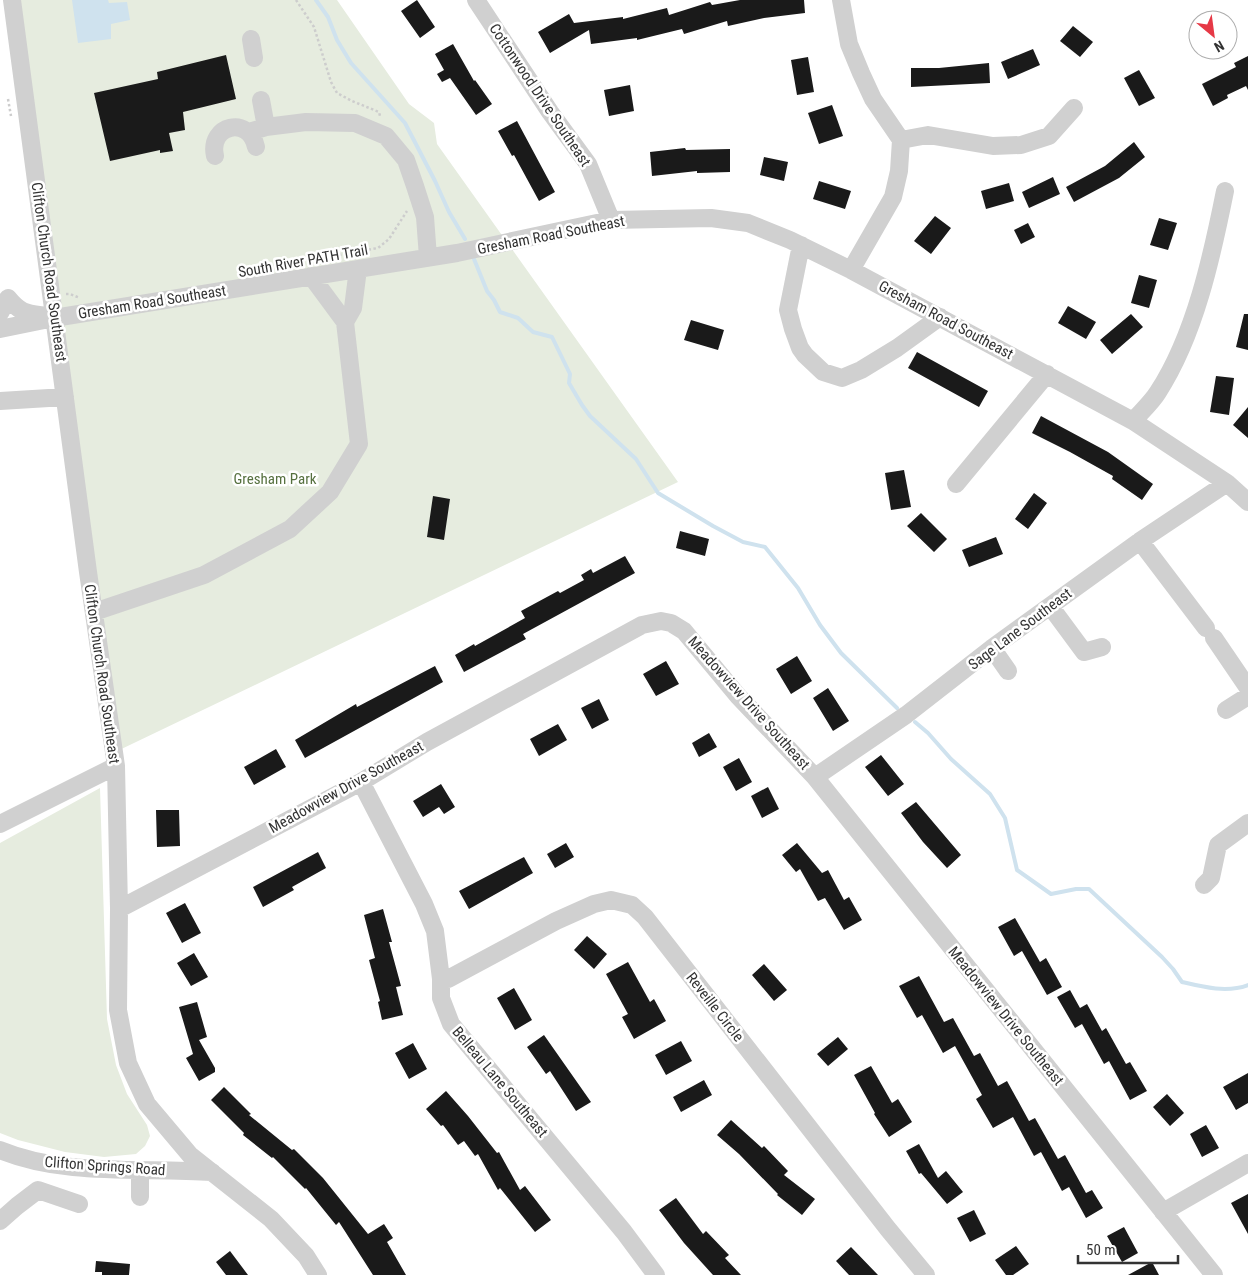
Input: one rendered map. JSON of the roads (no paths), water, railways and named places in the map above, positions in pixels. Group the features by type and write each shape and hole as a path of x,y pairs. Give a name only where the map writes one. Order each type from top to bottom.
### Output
{"street":[{"path":"7,0 12,0"},
{"name":"Clifton Church Road Southeast","path":"12,0 116,766 119,909 118,1010 128,1063 147,1104 190,1155 270,1219 306,1256 318,1275"},
{"path":"841,0 849,44 861,73 873,99 901,140 899,171 893,198 851,270"},
{"name":"Cottonwood Drive Southeast","path":"484,2 550,112 588,164 611,220"},
{"path":"251,39 254,58"},
{"path":"261,100 266,127"},
{"path":"901,140 928,135 992,146 1021,145 1049,136 1074,108"},
{"path":"215,156 214,145 218,135 227,129 238,128 253,140 266,127 306,122 354,123 386,136 406,160 425,217 428,257"},
{"path":"1133,421 1158,393 1184,342 1213,252 1225,191"},
{"name":"Gresham Road Southeast","path":"0,329 54,318 457,253 611,220 711,218 748,223 801,245 851,270 1133,421 1227,483 1248,502"},
{"path":"801,245 788,310 800,348 823,372 842,378 861,370 898,348 940,317"},
{"path":"345,322 353,308 358,269"},
{"path":"94,612 204,575 290,529 330,492 359,444 345,322 311,276"},
{"path":"4,305 17,308 26,313 54,318"},
{"path":"956,484 1048,374"},
{"path":"0,401 66,397"},
{"name":"Sage Lane Southeast","path":"815,777 906,715 992,648 1140,540 1227,483"},
{"path":"1140,540 1210,633 1248,688"},
{"path":"1050,606 1084,652 1102,647"},
{"name":"Meadowview Drive Southeast","path":"119,909 361,782 427,742 642,625 661,621 671,623 684,631 738,696 815,777 1214,1275"},
{"path":"992,648 1008,670"},
{"path":"1226,710 1248,696"},
{"path":"0,824 116,766"},
{"name":"Belleau Lane Southeast","path":"361,782 436,931 441,998 451,1024 624,1232 656,1275"},
{"path":"1204,885 1211,878 1218,844 1248,823"},
{"name":"Reveille Circle","path":"441,979 448,979 556,921 594,904 611,900 632,905 645,917 926,1275"},
{"name":"Clifton Springs Road","path":"0,1150 41,1162 89,1168 212,1172"},
{"path":"1163,1212 1248,1163"},
{"path":"140,1170 140,1197"},
{"path":"0,1221 38,1190 79,1204"}],"water":[{"path":"72,0 108,0 109,3 127,2 130,20 111,24 111,39 78,43"}],"waterway":[{"path":"316,0 328,17 337,40 351,63 405,123 449,212 465,239"},
{"path":"474,259 487,291 500,312 518,318 533,332 552,337 570,374 569,383 582,405 590,416 636,459 658,493 743,542 765,547 798,588 820,625 841,653 897,708"},
{"path":"915,722 928,733 951,759 990,794 1005,818 1017,870 1051,894 1076,889 1089,889 1162,957 1182,982 1223,989 1248,985"}],"park label":[{"name":"Gresham Park","path":"275,479"}]}
